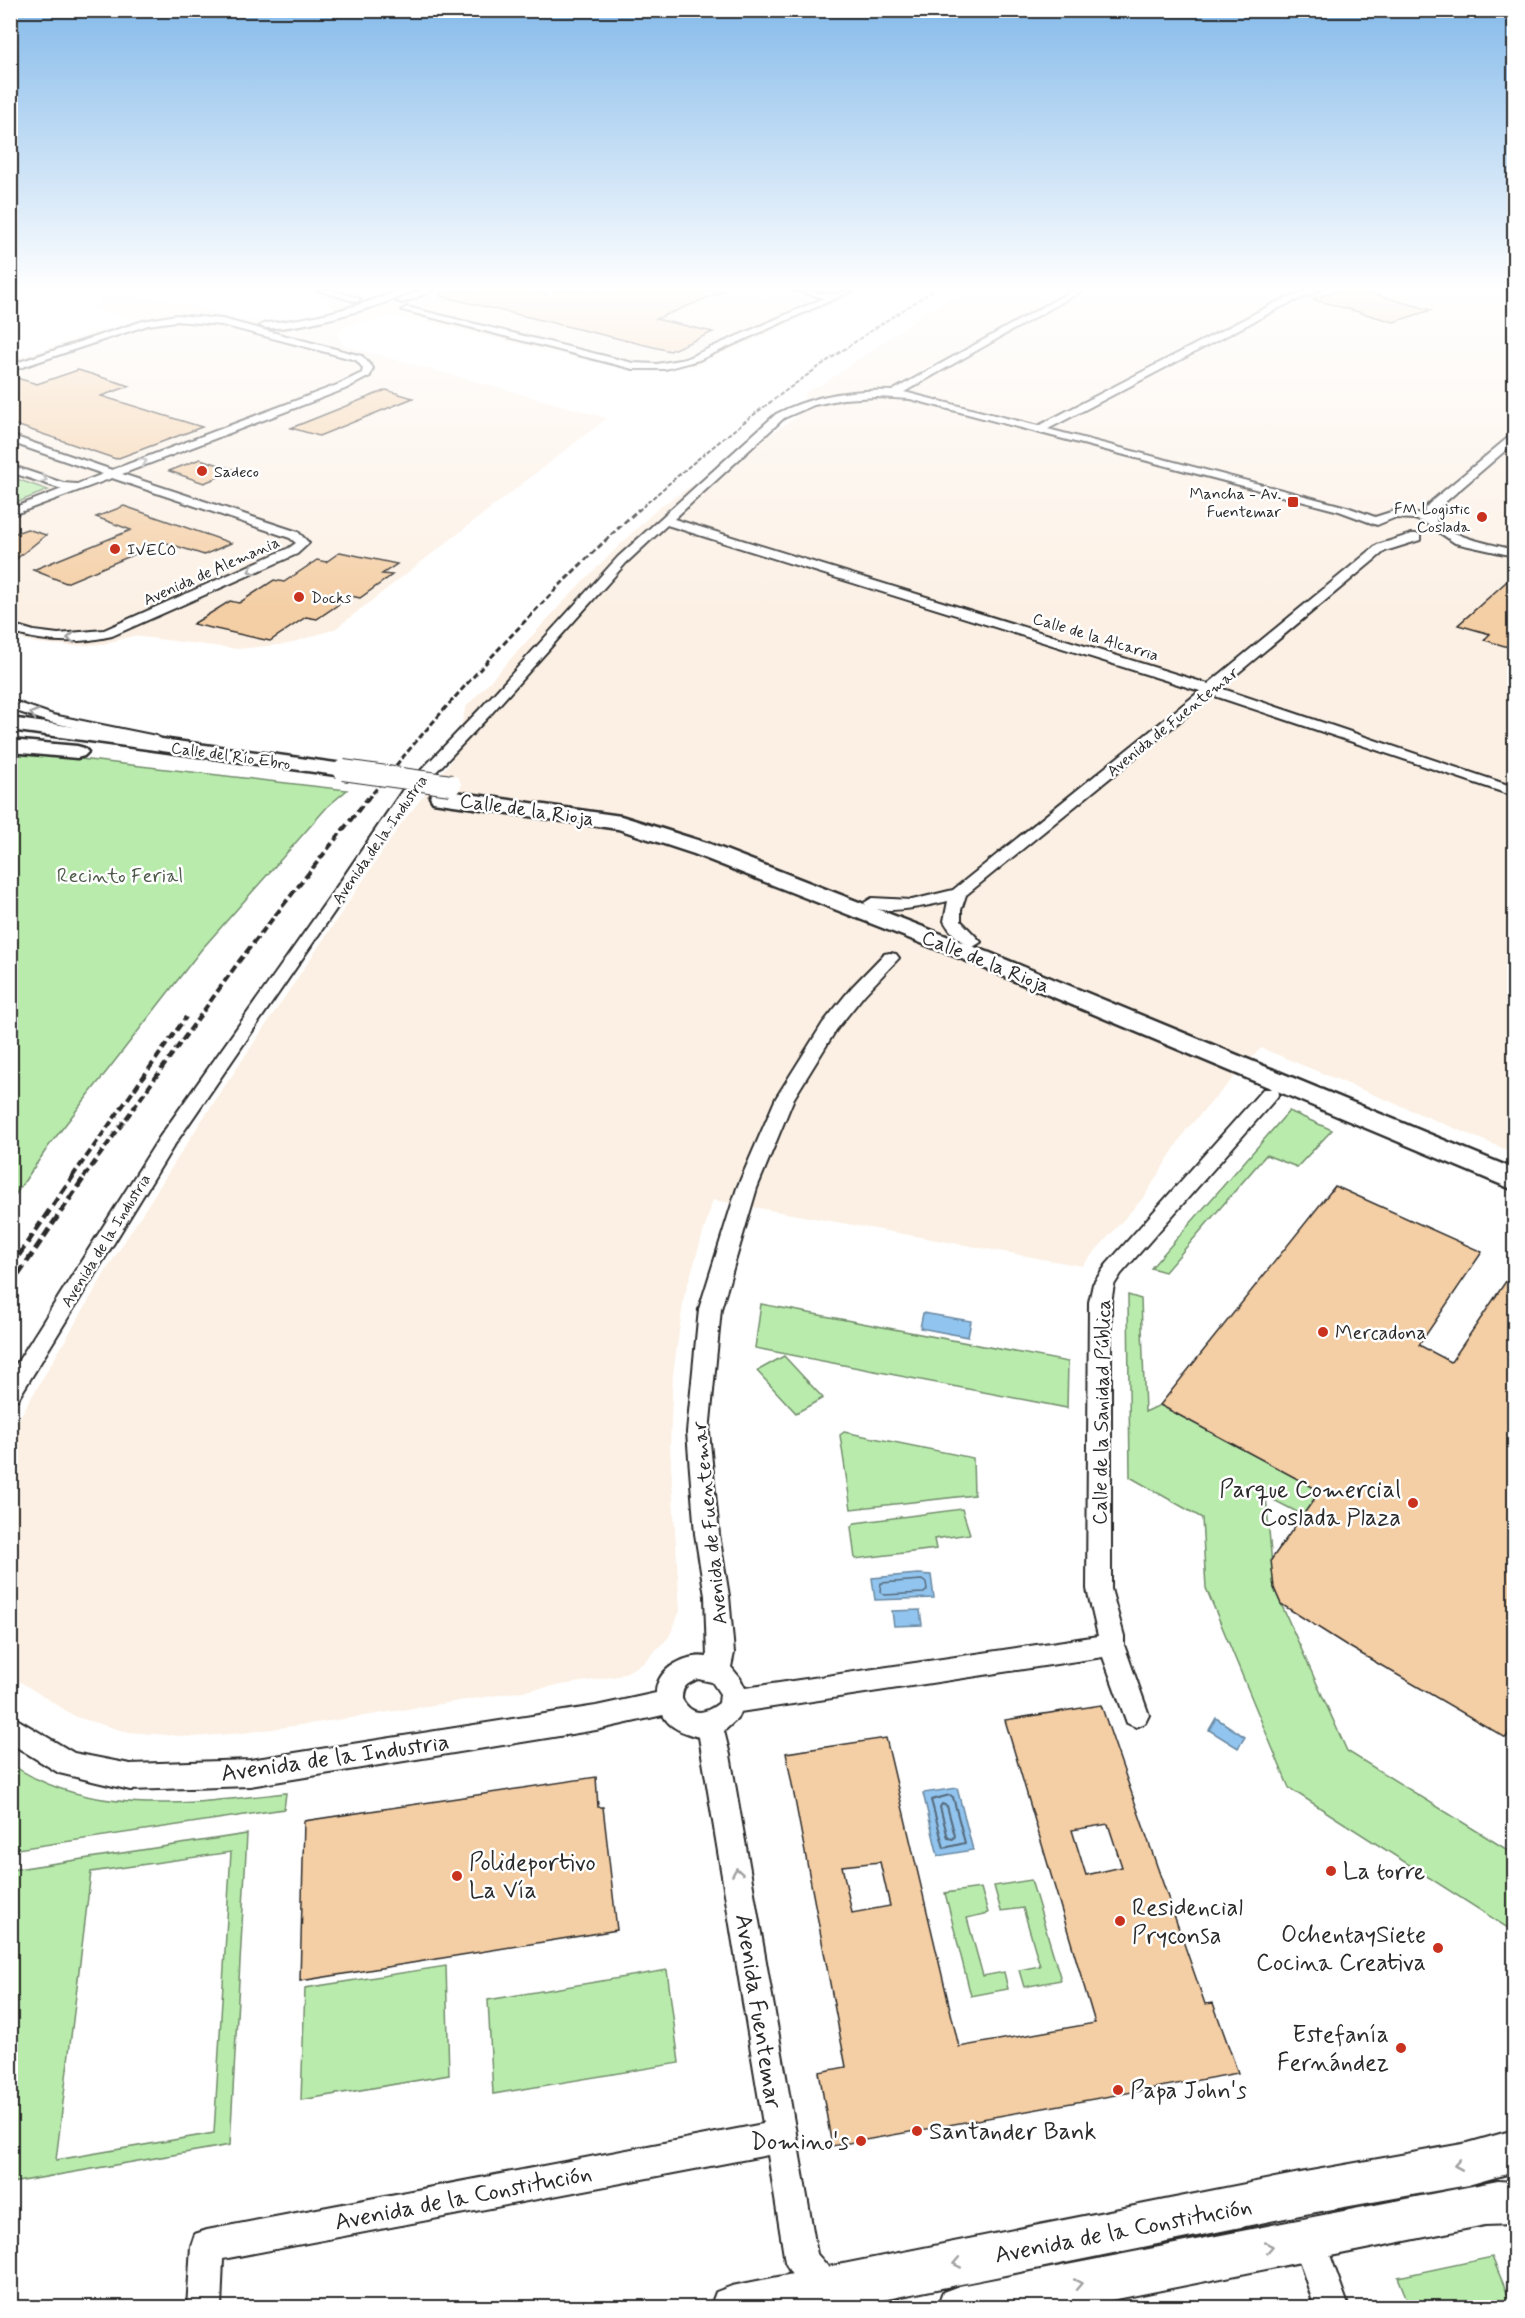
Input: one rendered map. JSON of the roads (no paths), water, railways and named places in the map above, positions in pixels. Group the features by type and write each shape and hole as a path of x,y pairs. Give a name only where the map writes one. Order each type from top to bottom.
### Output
{"main road":[{"name":"Calle del Río Ebro","path":"10,724 236,756 340,776 446,791"},
{"name":"Calle del Río Ebro","path":"10,736 156,760 340,776"},
{"path":"10,746 156,760"},
{"name":"Calle de la Rioja","path":"446,791 591,806 656,820 684,829 973,942 1515,1162"},
{"name":"Calle de la Rioja","path":"446,791 621,823 702,849 981,958 1515,1180"}],"street":[{"path":"10,513 310,398"},
{"name":"Avenida de la Industria","path":"10,1393 166,1143 345,887 409,791 485,712 622,560 664,520 780,416 805,403 830,398"},
{"path":"911,398 1040,429 1343,509 1398,515 1432,524 1471,542 1515,554"},
{"path":"1040,429 1099,398"},
{"path":"1417,537 1432,533 1431,508 1515,438"},
{"name":"Avenida de Alemania","path":"10,628 31,636 53,639 86,638 107,633 293,551 303,543 294,535 13,440"},
{"path":"10,468 62,486 77,488"},
{"path":"1378,525 1382,517 1398,515 1437,502"},
{"path":"1343,509 1394,534 1471,542"},
{"name":"Calle de la Alcarria","path":"664,520 1210,690 1515,792"},
{"path":"1378,525 1384,538 1383,546"},
{"name":"Avenida de Fuentemar","path":"872,903 912,905 959,893 1210,690 1383,546 1417,537"},
{"path":"10,704 48,718 236,756"},
{"path":"959,893 950,915 951,920 953,925 973,942"},
{"name":"Avenida de Fuentemar","path":"717,1670 721,1653 717,1596 707,1534 698,1432 710,1309 747,1188 785,1098 829,1027 858,990 890,958"},
{"name":"Calle de la Sanidad Pública","path":"1137,1715 1111,1645 1111,1636 1099,1589 1100,1302 1104,1284 1114,1269 1270,1093"},
{"path":"732,1702 1111,1645"},
{"path":"707,1667 717,1670 730,1683 732,1702 723,1716 710,1724 688,1723 672,1711 668,1693 671,1683 686,1670 707,1667"},
{"name":"Avenida de la Industria","path":"10,1727 33,1744 69,1764 130,1777 250,1773 596,1718 669,1702"},
{"name":"Avenida Fuentemar","path":"710,1724 802,2262 826,2290"},
{"name":"Avenida de la Constitución","path":"204,2307 207,2246 780,2137"},
{"name":"Avenida de la Constitución","path":"732,2307 1305,2193 1468,2164 1515,2151"},
{"path":"959,2307 1492,2203 1515,2203"},
{"path":"1308,2239 1332,2307"}],"water":[{"path":"923,1313 971,1321 968,1337 920,1328"},
{"path":"931,1575 934,1598 875,1600 872,1578"},
{"path":"920,1610 922,1625 894,1626 892,1611"},
{"path":"1216,1718 1245,1737 1238,1748 1209,1730"},
{"path":"957,1788 973,1850 938,1856 923,1793"}],"railway":[{"path":"638,511 708,451 775,398"},
{"path":"367,800 532,613 639,509"},
{"path":"84,1177 240,960 368,798"},
{"path":"72,1177 186,1017"},
{"path":"10,1268 73,1176"},
{"path":"10,1287 85,1176"}],"place":[{"name":"Sadeco","path":"202,471"},
{"name":"Mancha - Av. Fuentemar","path":"1293,502"},
{"name":"FM Logistic Coslada","path":"1482,517"},
{"name":"IVECO","path":"115,549"},
{"name":"Docks","path":"299,597"},
{"name":"Mercadona","path":"1323,1332"},
{"name":"Parque Comercial Coslada Plaza","path":"1413,1503"},
{"name":"La torre","path":"1331,1871"},
{"name":"Polideportivo La Vía","path":"457,1876"},
{"name":"Residencial Pryconsa","path":"1120,1921"},
{"name":"OchentaySiete Cocina Creativa","path":"1438,1948"},
{"name":"Estefanía Fernández","path":"1401,2048"},
{"name":"Papa John's","path":"1118,2090"},
{"name":"Santander Bank","path":"917,2131"},
{"name":"Domino's","path":"861,2141"}],"park label":[{"name":"Recinto Ferial","path":"120,875"}]}
